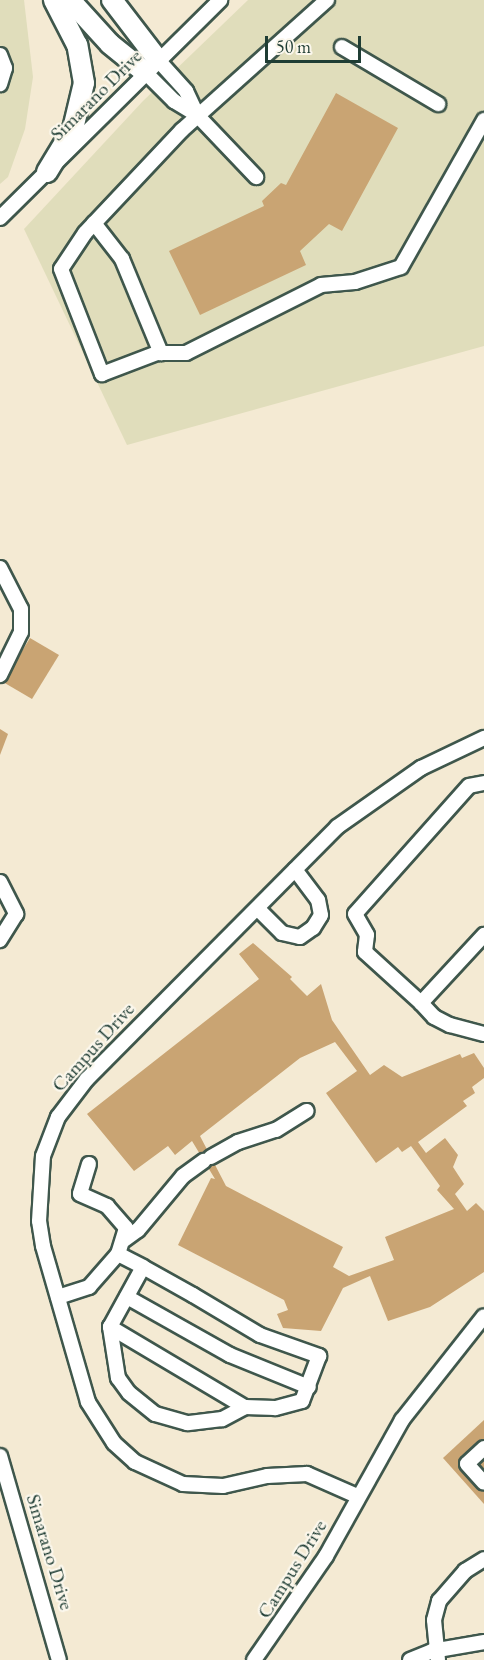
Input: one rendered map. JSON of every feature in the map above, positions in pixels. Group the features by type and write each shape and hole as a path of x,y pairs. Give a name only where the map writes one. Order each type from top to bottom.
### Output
{"highway":[{"path":"47,172 73,129 84,82 78,45 54,0"},
{"path":"70,0 120,53 152,66"},
{"path":"112,0 152,66"}],"street":[{"name":"Simarano Drive","path":"0,218 220,0"},
{"path":"327,0 197,115 94,223 62,269 102,374 161,353 186,353 321,285 355,282 402,267 484,120"},
{"path":"342,47 438,104"},
{"path":"0,55 5,65 0,84"},
{"path":"152,66 186,91 197,115 256,177"},
{"path":"94,223 122,259 161,353"},
{"path":"0,568 21,609 21,632 0,675"},
{"name":"Campus Drive","path":"357,1496 307,1474 267,1476 223,1486 183,1484 135,1462 114,1443 88,1402 39,1221 43,1156 58,1117 94,1071 295,870 364,807 421,768 484,738"},
{"path":"484,783 469,786 354,914 367,935 365,952 434,1017 450,1025 484,1034"},
{"path":"258,909 282,933 300,937 313,928 321,915 318,900 295,870"},
{"path":"0,882 16,914 0,940"},
{"path":"421,1003 484,935"},
{"path":"124,1240 138,1230 183,1176 238,1142 276,1130 306,1112"},
{"path":"58,1297 89,1287 118,1254 124,1240 126,1228 107,1206 80,1194 89,1164"},
{"path":"118,1254 143,1267 260,1335 319,1356 302,1401 292,1406 245,1407 207,1424 187,1423 156,1414 129,1393 118,1378 110,1327 143,1267"},
{"path":"127,1297 230,1355 309,1387"},
{"name":"Campus Drive","path":"254,1660 293,1608 402,1420 484,1316"},
{"path":"110,1327 245,1407"},
{"path":"484,1448 467,1464 484,1483"},
{"name":"Simarano Drive","path":"0,1456 59,1660"},
{"path":"437,1655 434,1620 439,1601 465,1571 484,1559"},
{"path":"410,1660 484,1642"}],"shaded area":[{"path":"0,0 24,0 33,77 25,129 8,177 0,184"},
{"path":"248,0 484,0 484,346 127,445 24,229 143,101"}],"building":[{"path":"336,93 398,128 342,231 329,224 300,251 306,265 200,315 169,251 264,206 262,201 281,183 286,185"},
{"path":"30,638 59,655 32,699 3,682"},
{"path":"0,729 8,734 0,755"},
{"path":"253,943 292,977 290,979 307,996 321,984 332,1020 370,1075 384,1065 402,1077 460,1054 462,1058 474,1053 484,1068 484,1078 472,1087 475,1093 463,1101 467,1106 418,1142 426,1153 445,1138 458,1155 453,1167 464,1184 455,1194 467,1211 476,1203 484,1211 484,1272 430,1307 388,1321 370,1276 343,1288 321,1331 283,1328 277,1314 288,1310 284,1300 178,1245 211,1178 215,1179 192,1141 175,1155 168,1146 134,1171 87,1114 259,979 239,954","holes":["335,1042 357,1071 326,1093 376,1163 398,1147 402,1152 411,1146 440,1186 437,1190 454,1209 385,1237 394,1260 349,1276 333,1267 343,1247 226,1186 200,1136 300,1058"]},
{"path":"484,1420 484,1504 443,1458"}]}
